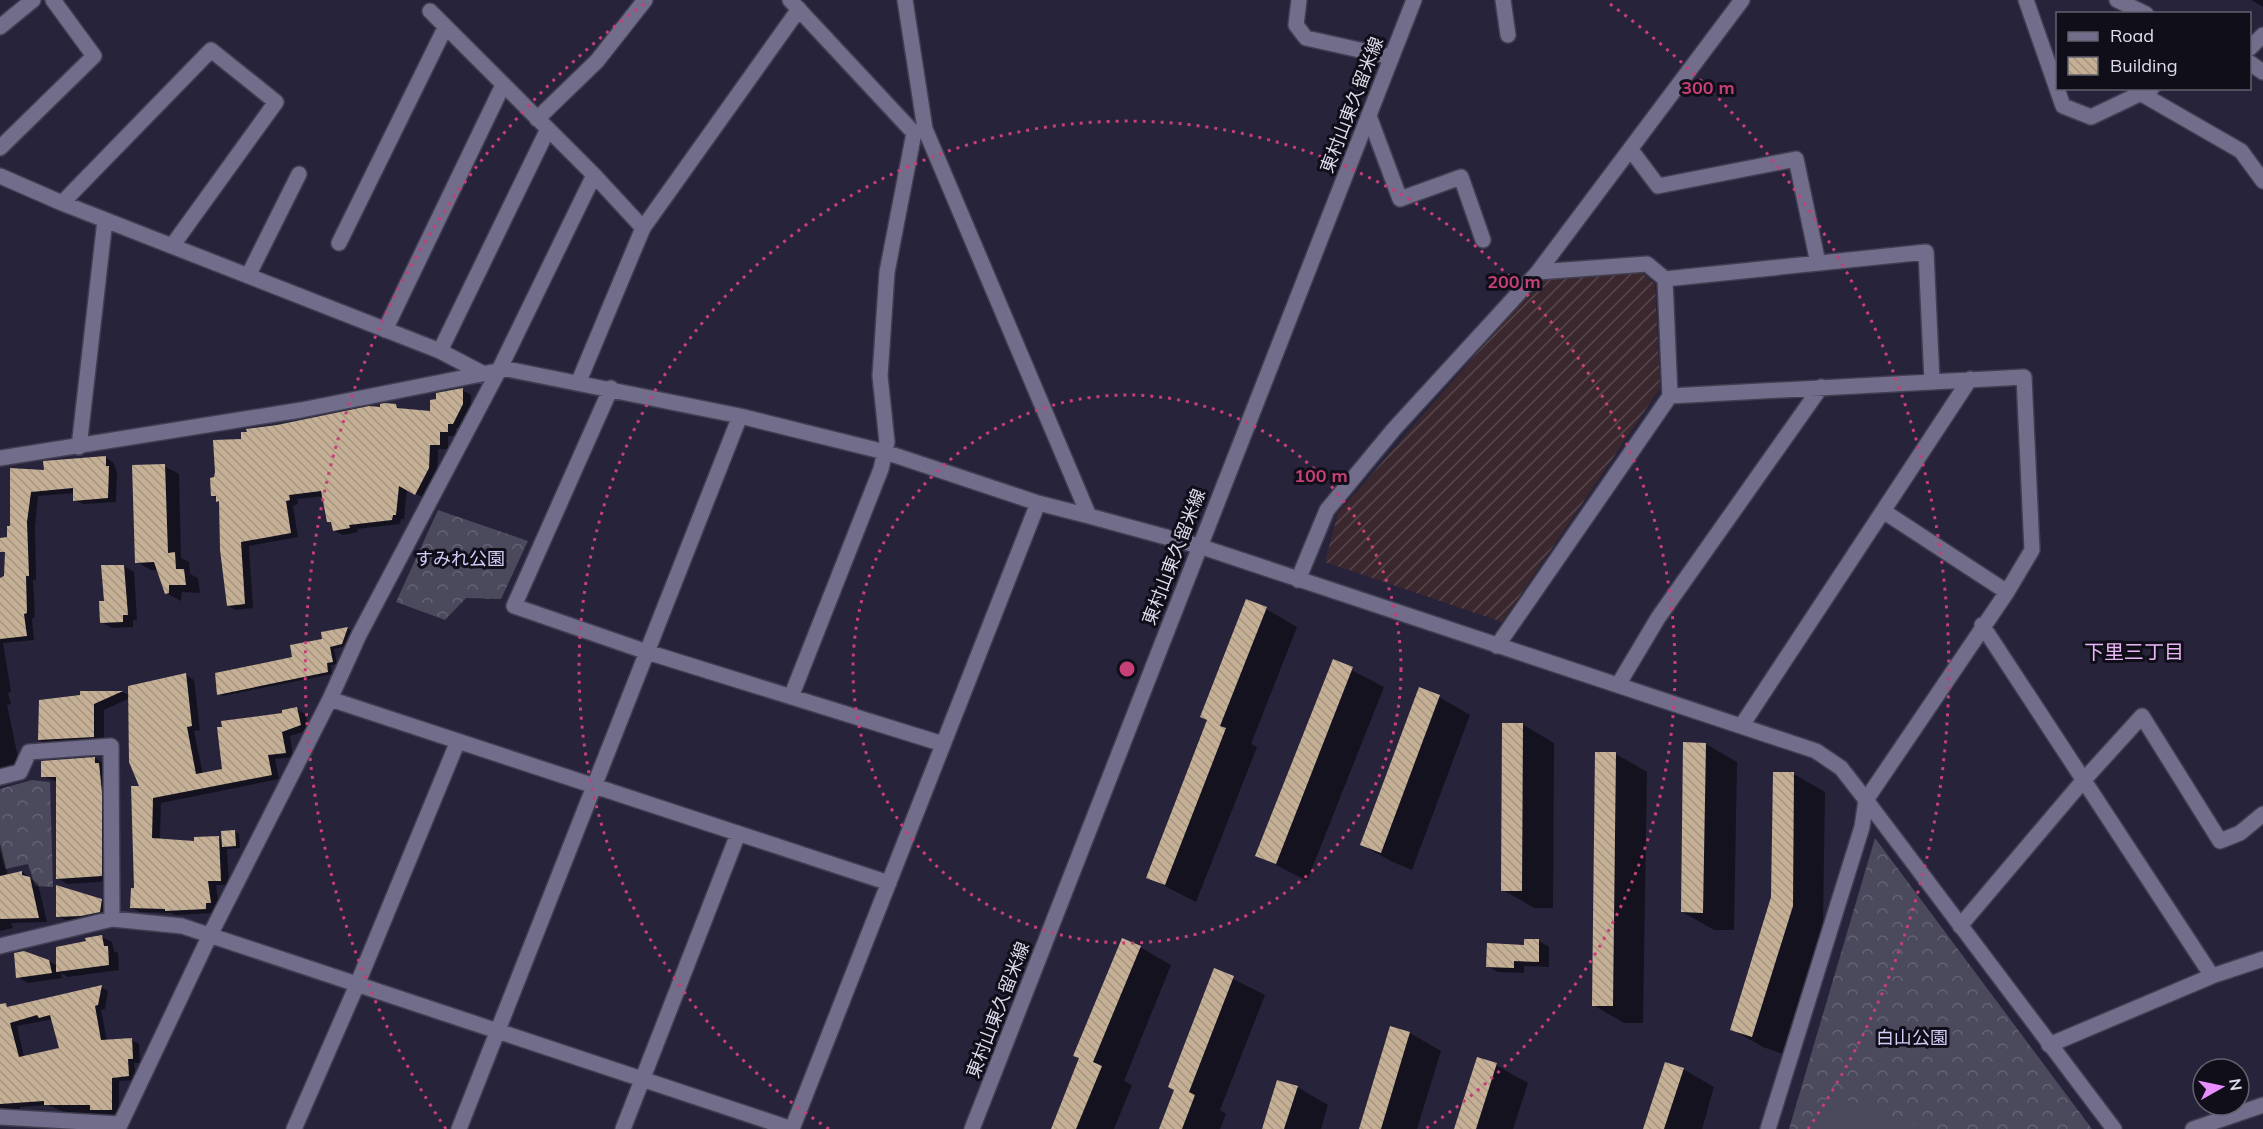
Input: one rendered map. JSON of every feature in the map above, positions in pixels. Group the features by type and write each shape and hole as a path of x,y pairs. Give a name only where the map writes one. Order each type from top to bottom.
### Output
{"street":[{"path":"0,27 33,0"},
{"path":"0,148 94,56 53,0"},
{"path":"440,351 543,124 645,0"},
{"path":"905,0 920,131 1089,516"},
{"path":"1299,0 1296,25 1306,38 1391,57"},
{"name":"東村山東久留米線","path":"972,1129 1414,0"},
{"path":"1503,0 1508,35"},
{"path":"2026,0 2056,86"},
{"path":"2117,0 2142,12"},
{"path":"1298,580 1327,510 1394,429 1538,272 1742,1"},
{"path":"579,381 643,228 795,5 920,131"},
{"path":"430,11 594,175 643,228"},
{"path":"339,243 445,28"},
{"path":"2251,47 2263,35"},
{"path":"62,203 211,50 276,102 172,246"},
{"path":"385,330 503,86"},
{"path":"2057,90 2063,106 2091,117 2146,91 2241,151 2263,181"},
{"path":"1369,116 1400,199 1461,177 1484,240"},
{"path":"791,697 881,469 885,452 887,442 880,376 887,272 920,131"},
{"path":"1631,150 1658,186 1796,159 1818,263"},
{"path":"248,276 299,174"},
{"path":"0,1118 119,1126 210,935 330,699 359,634 499,370 594,175"},
{"path":"0,176 62,203 440,351 482,373"},
{"path":"79,447 105,220"},
{"path":"1538,272 1647,264 1665,279 1926,252 1932,381"},
{"path":"1497,646 1670,396 1665,279"},
{"path":"0,458 301,410 507,369 579,381 740,416 885,452 1038,503 1199,546 1816,751 1841,768 2114,1129"},
{"path":"1670,396 2024,377 2032,550 2007,592 1982,625 1866,800 1862,827 1768,1129"},
{"path":"1742,725 1970,379"},
{"path":"1618,685 1658,618 1821,387"},
{"path":"611,388 514,606 648,652 943,744"},
{"path":"459,1129 740,416"},
{"path":"0,946 112,919 182,926 792,1129 1038,503"},
{"path":"1883,511 2007,592"},
{"path":"1982,625 2082,782 2212,976"},
{"path":"330,699 889,883"},
{"path":"1960,926 2082,782 2142,716 2220,841 2240,833 2263,814"},
{"path":"294,1129 357,985 458,741"},
{"path":"0,777 20,772 29,753 111,746 112,919"},
{"path":"623,1129 738,834"},
{"path":"2049,1045 2212,976 2263,959"},
{"path":"2193,1129 2263,1105"}],"shaded area":[{"path":"1637,269 1655,284 1660,388 1502,622 1325,562 1338,513 1543,277"}],"green space":[{"name":"すみれ公園","path":"438,510 528,541 501,599 466,598 445,620 396,602"},
{"path":"32,780 50,782 53,887 35,886 28,864 5,869 0,850 0,789"},
{"name":"白山公園","path":"1875,838 2092,1129 1789,1129"},
{"path":"1828,1093 1925,1129 1816,1129"}],"building":[{"path":"463,388 463,404 453,424 448,424 448,432 440,432 440,445 430,445 429,468 415,495 399,486 396,515 393,515 392,520 349,525 350,528 333,531 331,522 327,522 321,491 289,495 290,500 286,501 291,533 241,542 245,604 227,606 220,550 219,501 216,502 216,496 211,496 210,478 214,477 215,472 213,440 241,439 241,432 247,432 246,429 369,406 380,407 380,404 385,403 396,404 397,408 430,411 430,400 436,399 436,393"},
{"path":"106,456 106,466 109,466 108,498 73,501 73,488 31,492 27,522 29,576 26,576 27,613 24,614 27,636 0,639 0,578 4,576 5,552 0,552 0,538 7,537 7,526 10,526 10,468 44,470 43,461"},
{"path":"165,464 168,553 175,552 176,569 184,569 186,585 169,585 169,593 165,594 154,562 135,563 132,465"},
{"path":"101,565 124,565 128,615 123,615 123,622 100,623 99,601 104,601"},
{"path":"1246,599 1267,607 1220,726 1226,728 1165,885 1146,878 1207,720 1200,717"},
{"path":"348,627 342,644 330,647 333,662 327,663 328,672 217,695 215,673 292,657 290,645 322,639 321,632"},
{"path":"1333,659 1353,667 1276,864 1255,856"},
{"path":"186,673 192,726 187,727 196,774 222,769 217,727 222,727 221,721 282,713 282,710 297,707 301,725 282,732 286,753 268,755 272,775 153,798 152,838 194,841 194,837 219,836 221,881 208,881 211,903 206,903 206,909 165,911 165,909 130,908 131,888 134,888 131,786 139,786 129,762 128,686"},
{"path":"1419,687 1440,695 1381,853 1360,845"},
{"path":"80,691 123,691 94,704 94,737 38,740 39,700 80,695"},
{"path":"1502,723 1523,723 1522,891 1501,891"},
{"path":"1683,742 1706,743 1703,913 1681,912"},
{"path":"1595,752 1616,752 1613,1006 1592,1006"},
{"path":"95,757 95,763 99,763 102,793 102,876 56,879 56,777 41,777 41,761"},
{"path":"1773,772 1794,772 1793,906 1752,1037 1730,1030 1771,897"},
{"path":"235,830 236,846 222,847 221,831"},
{"path":"22,871 22,875 30,877 39,918 0,919 0,876"},
{"path":"56,885 102,899 100,912 81,916 56,917"},
{"path":"102,935 104,946 108,946 109,965 56,972 56,947"},
{"path":"1122,938 1141,946 1093,1062 1102,1066 1076,1129 1051,1129 1079,1058 1073,1056"},
{"path":"1524,939 1539,939 1539,962 1514,961 1514,968 1486,967 1487,943 1524,945"},
{"path":"24,951 49,960 52,973 16,978 14,953"},
{"path":"1214,968 1234,976 1189,1092 1195,1095 1182,1129 1159,1129 1174,1090 1168,1087"},
{"path":"102,985 98,1005 95,1006 101,1040 132,1038 133,1059 128,1059 129,1076 112,1078 112,1110 90,1110 90,1105 44,1105 44,1101 0,1104 0,1004 6,1003 7,1007","holes":["37,1015 39,1018 50,1015 59,1048 19,1057 10,1023"]},
{"path":"1390,1026 1410,1032 1381,1129 1359,1129"},
{"path":"1477,1057 1497,1063 1476,1129 1454,1129"},
{"path":"1665,1062 1684,1068 1664,1129 1643,1129"},
{"path":"1277,1080 1298,1086 1284,1129 1262,1129"}],"district":[{"name":"下里三丁目","path":"2134,652"}]}
